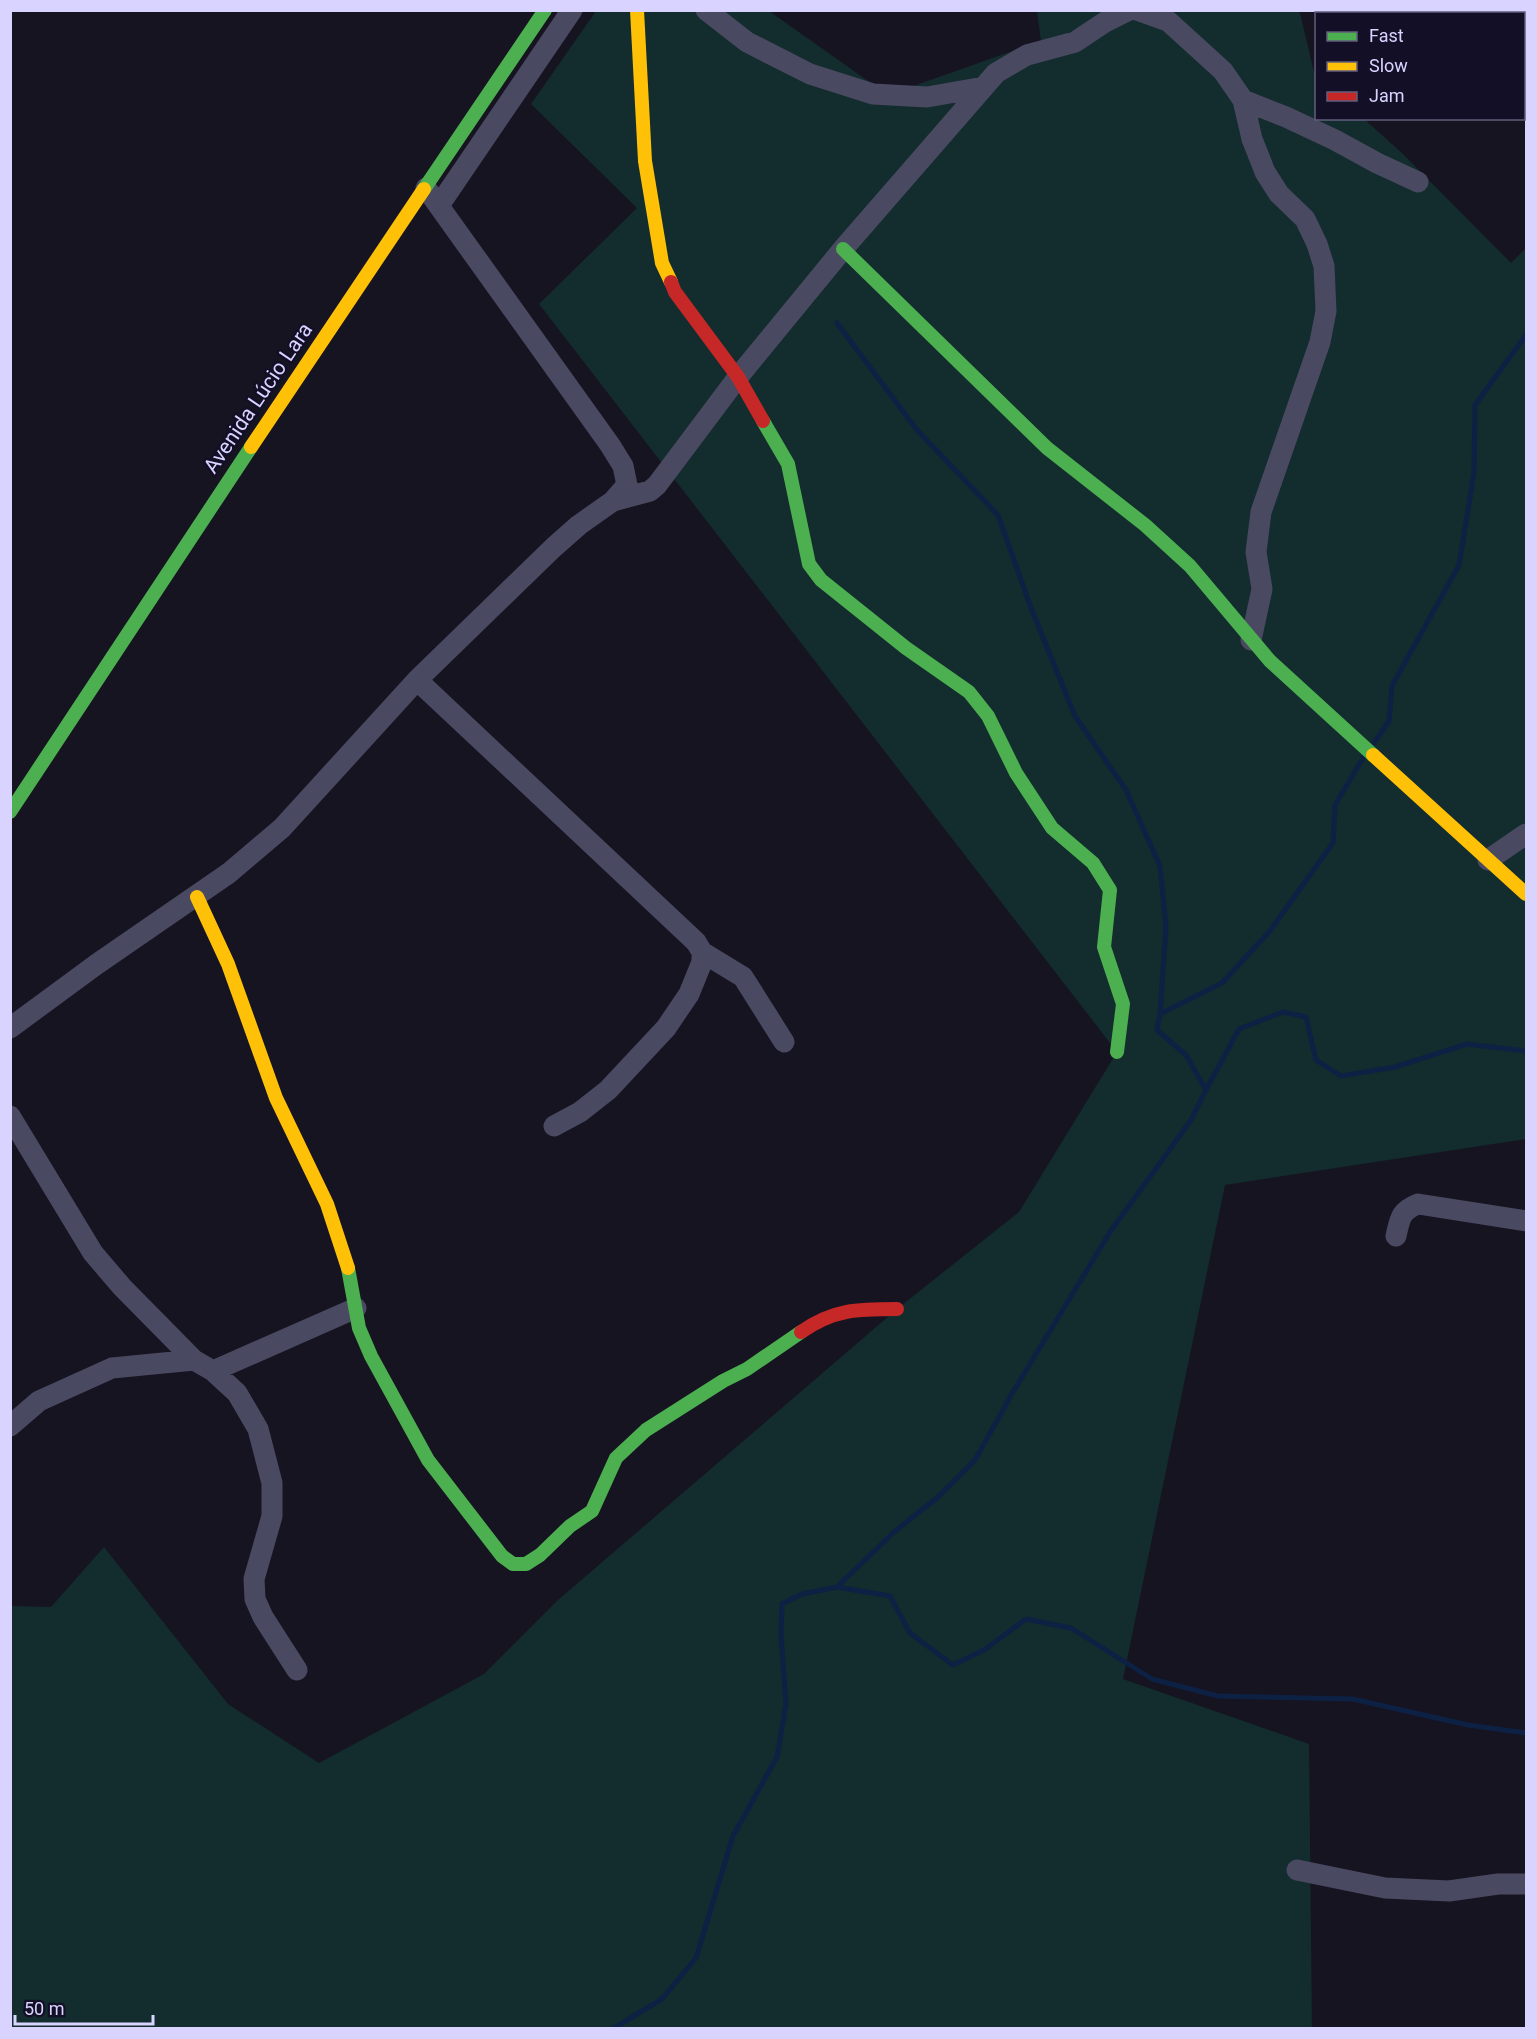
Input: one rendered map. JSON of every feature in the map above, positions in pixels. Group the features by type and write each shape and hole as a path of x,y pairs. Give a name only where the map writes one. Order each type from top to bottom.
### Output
{"street":[{"name":"Avenida Lúcio Lara","path":"10,812 249,449 545,10"},
{"path":"440,204 572,10"},
{"path":"637,10 645,161 662,263 675,292 738,377 788,464 809,564 821,580 906,648 969,692 988,716 1016,773 1052,828 1093,863 1110,890 1104,947 1123,1004 1117,1052"},
{"path":"706,10 747,42 810,74 873,94 927,97 984,87"},
{"path":"613,501 650,491 657,485 738,377 843,249 996,73 1027,55 1075,42 1105,22 1129,10"},
{"path":"1137,10 1168,21 1223,71 1243,100 1252,140 1265,172 1279,194 1305,219 1324,266 1326,310 1320,342 1261,512 1256,552 1262,589 1251,640"},
{"path":"1243,100 1296,121 1418,183"},
{"path":"10,1028 97,964 197,897 282,828 417,680 554,547 579,525 613,501 627,484 623,466 610,445 440,204 426,188"},
{"path":"843,249 1047,448 1145,525 1190,566 1270,661 1527,894"},
{"path":"417,680 696,942 702,952 743,977 784,1042"},
{"path":"1488,860 1527,834"},
{"path":"197,897 228,964 273,1089 327,1204 348,1266 359,1328 371,1356 428,1460 502,1556 513,1564 526,1564 540,1555 570,1526 592,1511 616,1458 646,1430 723,1381 747,1369 817,1321 840,1312 861,1309 897,1310"},
{"path":"554,1126 580,1112 608,1090 666,1028 689,994 702,962 702,952"},
{"path":"10,1116 93,1253 122,1287 194,1360 213,1371 237,1394 258,1429 272,1483 272,1516 254,1579 255,1599 263,1617 297,1670"},
{"path":"1396,1236 1400,1218 1406,1209 1418,1204 1527,1221"},
{"path":"213,1371 356,1308"},
{"path":"10,1426 39,1401 112,1368 194,1360"},
{"path":"1297,1870 1385,1888 1449,1891 1498,1884 1527,1884"}],"green space":[{"path":"1296,10 1300,13 1315,73 1315,120 1365,120 1402,153 1511,263 1526,248 1526,1139 1225,1185 1123,1679 1309,1744 1312,2028 11,2028 11,1606 51,1607 104,1547 228,1704 319,1763 484,1674 558,1600 897,1309 1019,1212 1117,1052 539,304 637,208 531,104 596,11 769,11 888,95 1041,41 1037,11"}],"waterway":[{"path":"837,323 917,430 998,515 1031,608 1075,716 1126,790 1160,866 1166,927 1160,1014"},
{"path":"1374,743 1389,721 1392,686 1459,565 1474,473 1475,405 1526,335"},
{"path":"837,1587 894,1532 938,1497 975,1460 1013,1392 1110,1232 1191,1120 1206,1090 1186,1055 1157,1030 1160,1014 1222,983 1269,932 1333,843 1335,805 1363,758"},
{"path":"1206,1090 1239,1029 1283,1012 1306,1017 1316,1060 1341,1076 1395,1067 1467,1044 1526,1051"},
{"path":"614,2028 662,1999 696,1958 733,1836 777,1757 786,1704 781,1636 782,1604 802,1594 837,1587 890,1596 910,1633 953,1665 984,1650 1026,1619 1071,1628 1152,1679 1218,1696 1353,1699 1468,1725 1526,1733"}],"traffic: fast":[{"path":"424,189 545,10"},
{"path":"843,249 1047,448 1145,525 1190,566 1270,661 1373,755"},
{"path":"763,421 788,464 809,564 821,580 906,648 969,692 988,716 1016,773 1052,828 1093,863 1110,890 1104,947 1123,1004 1117,1052"},
{"path":"10,812 251,447"},
{"path":"348,1268 359,1328 371,1356 428,1460 502,1556 513,1564 526,1564 540,1555 570,1526 592,1511 616,1458 646,1430 723,1381 747,1369 801,1332"}],"traffic: slow":[{"path":"637,10 645,161 662,263 671,282"},
{"path":"251,447 424,189"},
{"path":"1373,755 1526,894"},
{"path":"197,897 228,964 276,1098 327,1204 348,1268"}],"traffic: jam":[{"path":"671,282 675,292 738,377 763,421"},
{"path":"801,1332 824,1319 847,1312 897,1309"}]}
